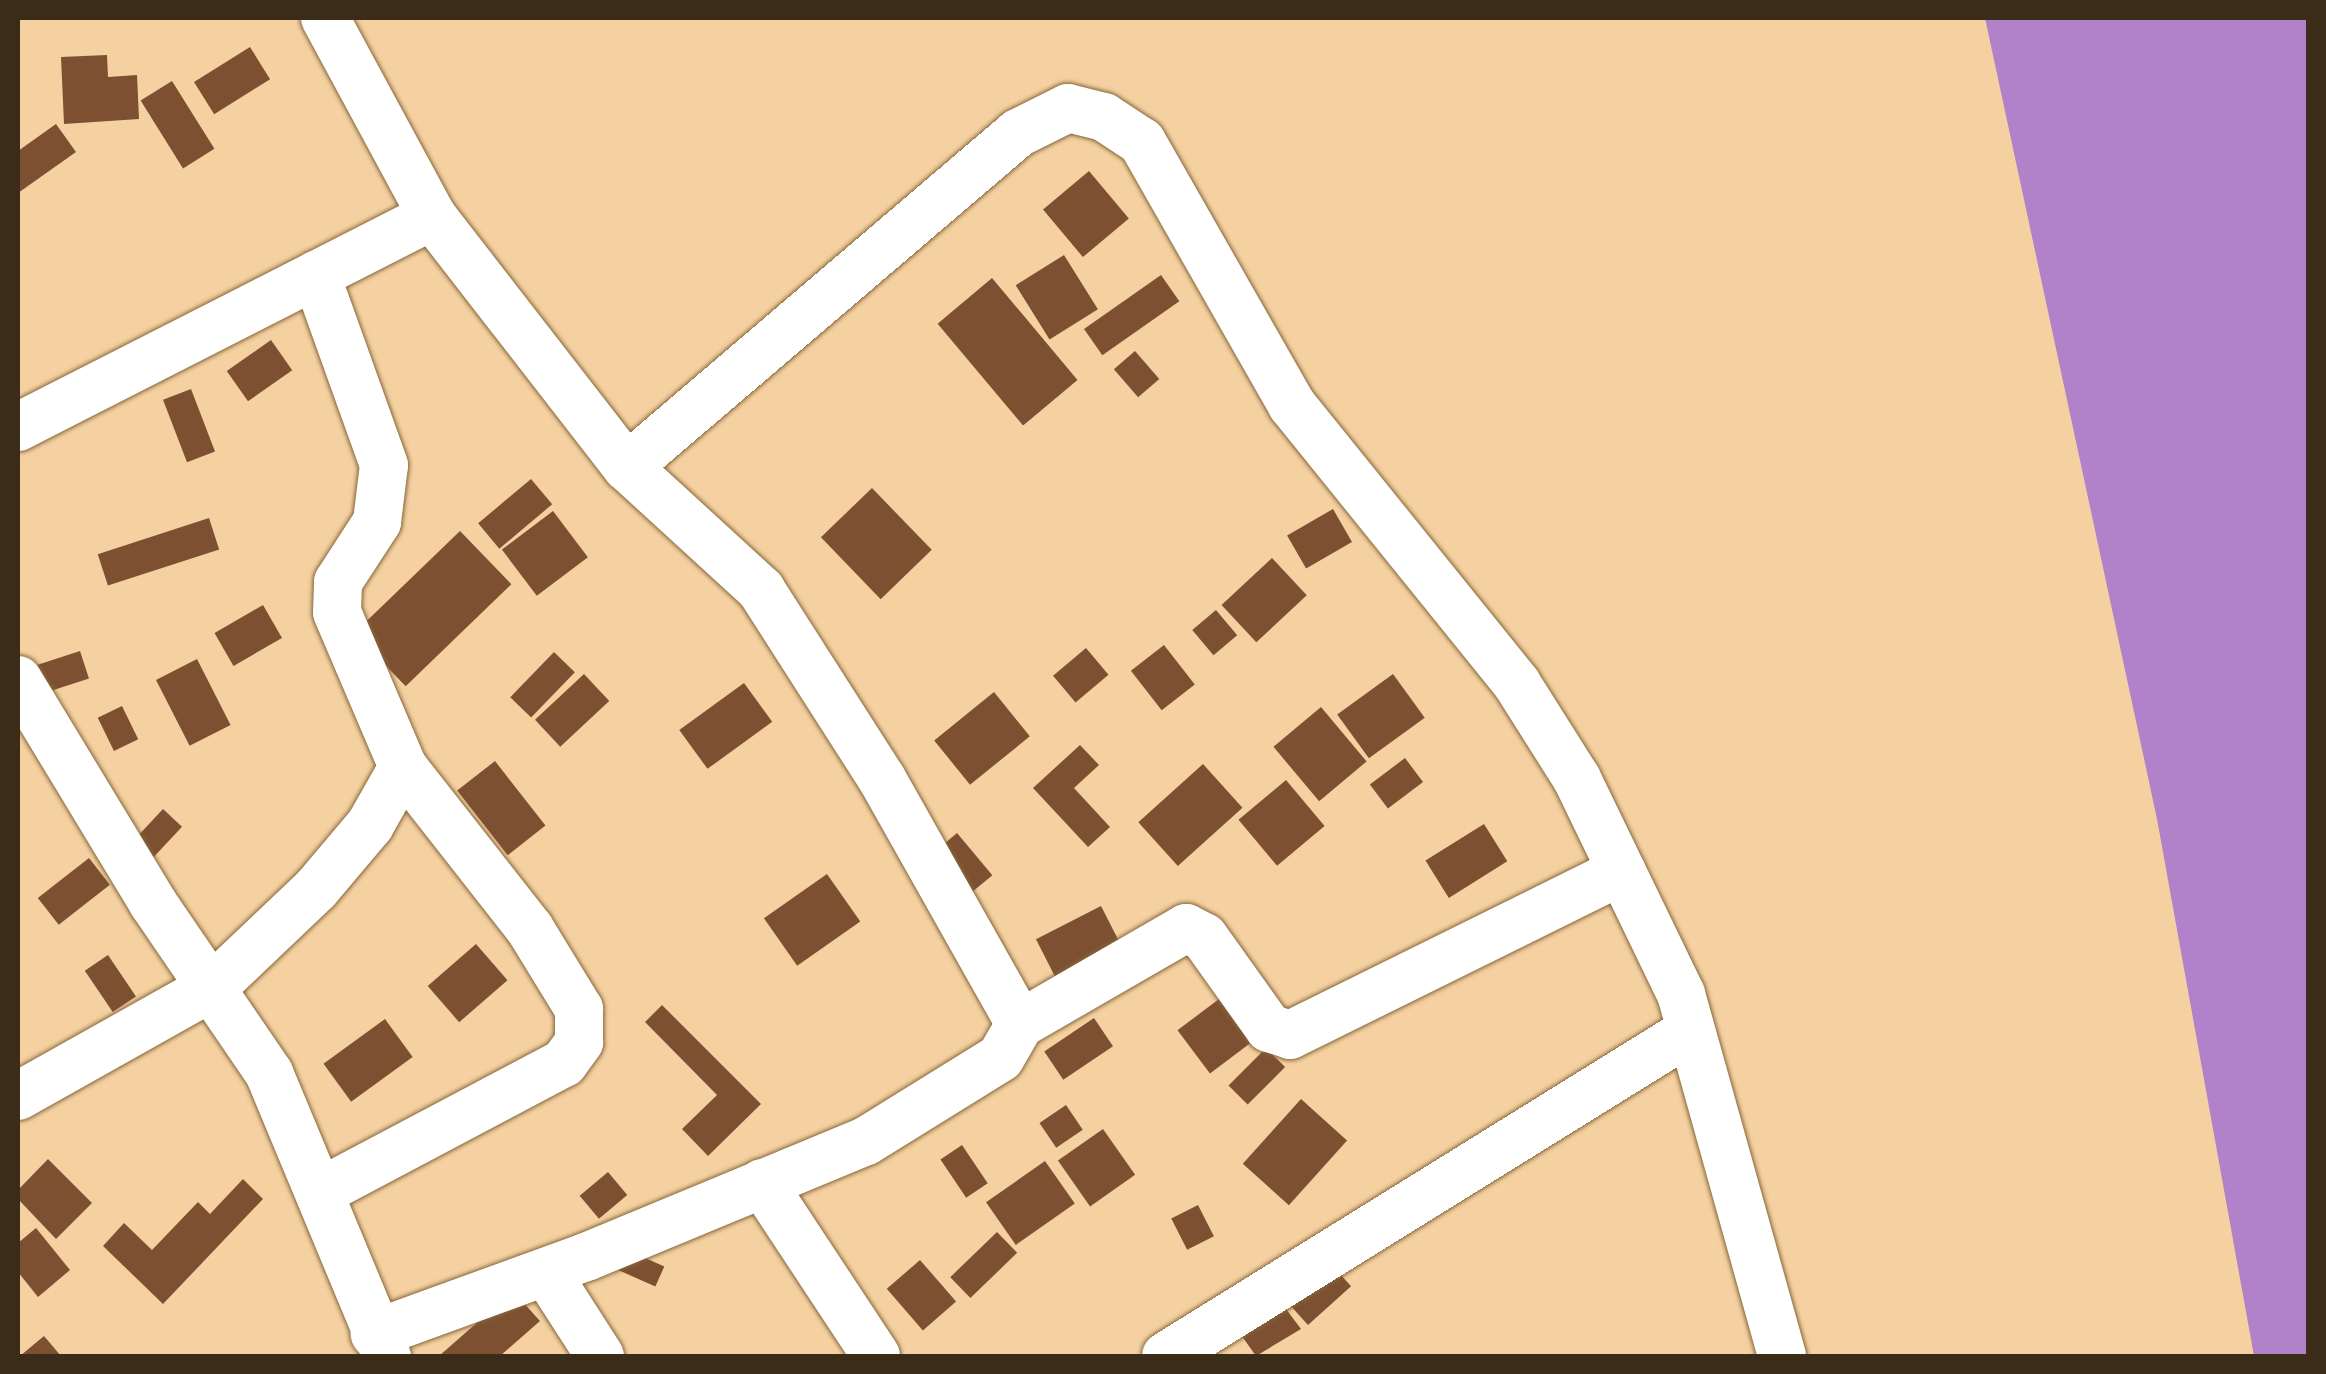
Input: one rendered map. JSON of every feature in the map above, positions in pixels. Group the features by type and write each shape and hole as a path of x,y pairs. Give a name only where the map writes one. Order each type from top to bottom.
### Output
{"street":[{"path":"324,18 432,216 627,468 761,590 882,779 1020,1024"},
{"path":"627,468 1018,133 1068,108 1104,117 1142,142 1292,405 1517,684 1577,779 1681,994 1782,1356"},
{"path":"18,427 432,216"},
{"path":"316,275 384,465 377,522 338,582 337,612 403,767 530,929 579,1009 579,1042 564,1063 320,1192"},
{"path":"18,680 153,903 214,986 270,1073 381,1345 546,1272 866,1141 1000,1058 1020,1024 1186,928 1204,937 1269,1028 1290,1036 1622,871"},
{"path":"18,1096 214,986 316,889 370,826 403,767"},
{"path":"1166,1356 1690,1031"},
{"path":"762,1183 876,1356"},
{"path":"546,1272 600,1356"}],"shaded area":[{"path":"1985,18 2308,18 2308,1356 2254,1356 2157,819"}],"building":[{"path":"250,47 270,79 214,114 194,82"},
{"path":"107,55 108,77 137,75 139,119 64,124 61,57"},
{"path":"172,81 214,149 183,168 141,101"},
{"path":"56,124 76,152 18,193 18,151"},
{"path":"1089,171 1129,218 1083,257 1043,210"},
{"path":"1064,255 1098,309 1050,339 1016,285"},
{"path":"1161,275 1179,301 1102,355 1084,329"},
{"path":"992,278 1077,380 1023,426 938,324"},
{"path":"271,340 292,370 248,401 227,371"},
{"path":"1135,351 1159,379 1138,397 1114,369"},
{"path":"191,389 215,452 187,462 163,400"},
{"path":"531,479 552,504 499,549 478,523"},
{"path":"872,488 932,550 881,599 821,537"},
{"path":"1333,509 1352,542 1306,568 1287,536"},
{"path":"553,511 588,557 537,596 502,550"},
{"path":"209,518 219,549 108,586 98,554"},
{"path":"460,531 511,584 406,686 354,633"},
{"path":"1272,558 1307,595 1256,642 1222,605"},
{"path":"263,605 282,638 234,666 215,633"},
{"path":"1216,610 1237,635 1213,655 1192,630"},
{"path":"1164,645 1195,684 1162,710 1131,671"},
{"path":"1086,648 1108,675 1076,702 1053,676"},
{"path":"80,651 89,679 45,693 36,665"},
{"path":"554,652 575,672 531,717 510,697"},
{"path":"197,659 231,725 190,746 156,680"},
{"path":"584,674 609,701 560,747 535,720"},
{"path":"1393,674 1425,718 1369,758 1337,715"},
{"path":"744,683 772,722 707,769 679,730"},
{"path":"994,692 1030,736 970,785 934,740"},
{"path":"122,706 138,739 114,751 98,718"},
{"path":"1321,707 1367,761 1319,801 1274,747"},
{"path":"1080,745 1099,765 1074,788 1110,827 1088,847 1033,788"},
{"path":"1405,758 1423,782 1388,808 1370,784"},
{"path":"495,761 545,826 508,855 457,791"},
{"path":"1203,764 1242,808 1178,866 1138,822"},
{"path":"1286,780 1325,826 1277,866 1239,820"},
{"path":"163,809 182,827 148,863 129,846"},
{"path":"1484,824 1507,861 1449,898 1425,861"},
{"path":"957,833 992,875 972,892 937,850"},
{"path":"89,858 110,885 59,925 38,898"},
{"path":"827,874 860,922 797,966 764,918"},
{"path":"1101,906 1121,946 1056,979 1036,939"},
{"path":"476,944 507,980 459,1022 428,986"},
{"path":"108,955 136,996 113,1012 85,971"},
{"path":"1223,996 1255,1039 1210,1073 1177,1030"},
{"path":"662,1005 761,1104 708,1156 682,1129 717,1095 645,1022"},
{"path":"1094,1018 1113,1046 1063,1080 1044,1052"},
{"path":"385,1019 413,1057 351,1102 324,1064"},
{"path":"1266,1048 1285,1067 1248,1105 1229,1085"},
{"path":"1301,1099 1347,1140 1289,1205 1243,1164"},
{"path":"1066,1105 1083,1130 1056,1148 1039,1123"},
{"path":"1103,1129 1135,1175 1090,1206 1058,1161"},
{"path":"962,1145 988,1183 966,1198 940,1160"},
{"path":"48,1159 92,1203 56,1239 18,1199 18,1190"},
{"path":"1045,1161 1075,1204 1016,1245 986,1202"},
{"path":"608,1172 627,1195 599,1219 580,1196"},
{"path":"243,1179 263,1199 163,1304 103,1246 124,1223 152,1250 198,1202 210,1214"},
{"path":"1198,1205 1214,1236 1187,1250 1171,1219"},
{"path":"36,1228 70,1270 38,1297 18,1272 18,1243"},
{"path":"997,1232 1017,1253 970,1298 950,1277"},
{"path":"625,1249 664,1266 655,1287 616,1269"},
{"path":"920,1260 956,1302 923,1330 887,1289"},
{"path":"1331,1264 1351,1286 1308,1325 1288,1303"},
{"path":"513,1291 540,1321 500,1356 439,1356"},
{"path":"1280,1301 1301,1329 1256,1356 1239,1332"},
{"path":"44,1336 61,1356 20,1356"}]}
